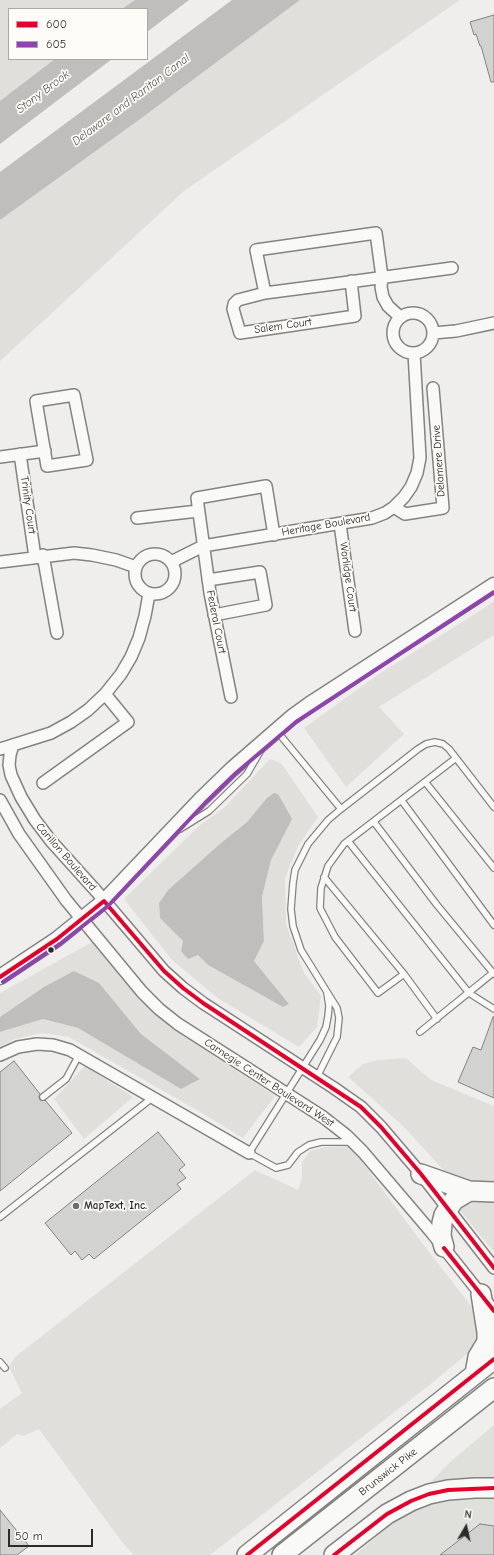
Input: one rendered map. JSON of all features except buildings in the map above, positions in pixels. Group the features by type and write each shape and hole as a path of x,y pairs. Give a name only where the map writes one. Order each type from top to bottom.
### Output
{"highway":[{"path":"421,1174 469,1191 494,1192"},
{"path":"444,1247 441,1236 442,1222 447,1208 454,1200 469,1191"},
{"path":"475,1374 478,1357 487,1342 487,1332 481,1294"},
{"name":"Brunswick Pike","path":"246,1555 494,1359"},
{"name":"Brunswick Pike","path":"282,1555 494,1388"},
{"path":"334,1555 387,1514 411,1501 429,1494 448,1490 494,1488"}],"street":[{"path":"265,293 256,250 376,233 383,296 388,306 400,317"},
{"name":"Salem Court","path":"351,281 355,316 240,333 233,309 234,304 238,300 265,293 351,281 452,268"},
{"path":"407,313 415,313 428,319 432,325 433,333 432,341 428,347 421,352 414,354 403,351 397,346 393,339 392,332 395,323 400,317 407,313"},
{"path":"433,333 456,331 494,323"},
{"name":"Heritage Boulevard","path":"171,562 203,546 372,518 385,513 394,507 411,487 417,473 420,458 414,354"},
{"name":"Delamere Drive","path":"394,507 406,514 442,508 433,388"},
{"path":"74,395 87,460 47,466 44,451 36,401 74,395"},
{"path":"0,457 44,451"},
{"name":"Trinity Court","path":"20,454 39,556 57,633"},
{"path":"137,518 198,510 196,498 266,486 274,534"},
{"name":"Federal Court","path":"198,510 214,615 231,697"},
{"name":"Worlidge Court","path":"340,524 356,631"},
{"path":"0,562 39,556 74,553 92,554 136,567"},
{"path":"151,554 159,554 166,557 171,562 174,566 174,581 170,588 164,592 156,595 149,594 141,589 136,583 136,567 144,557 151,554"},
{"path":"208,580 260,572 266,605 214,615"},
{"path":"2,976 57,939 104,901 232,769 273,733 310,704 494,585"},
{"path":"0,749 46,735 72,722 88,710 105,694 121,674 131,657 139,638 149,594"},
{"path":"43,783 128,722 105,694"},
{"name":"Carillon Boulevard","path":"13,745 9,760 11,775 21,797 50,841 104,901"},
{"name":"Carillon Boulevard","path":"0,800 19,834 66,900 82,919"},
{"path":"104,901 164,971 183,988 203,1004 317,1077 361,1108 381,1127 421,1174 494,1268"},
{"name":"Carnegie Center Boulevard West","path":"82,919 142,992 159,1009 178,1024 323,1117 353,1142 444,1247 494,1311"},
{"path":"0,1055 18,1047 37,1044 53,1045 70,1050 250,1153"}],"lane":[{"path":"273,733 341,809"},
{"path":"317,1077 333,1047 339,1027 337,1008 303,954 296,938 293,926 291,896 296,870 308,844 328,820 341,809 426,744 435,742 443,744 456,758 494,807"},
{"path":"404,974 378,993 335,937 320,908 321,888 328,866 344,844 426,783 456,758"},
{"path":"426,783 494,868"},
{"path":"402,800 494,925"},
{"path":"374,822 437,905 494,973 420,1032"},
{"path":"348,841 469,993 494,1009"},
{"path":"324,877 404,974 436,1019"},
{"path":"327,990 329,1006 326,1027 320,1040 250,1153 276,1168 288,1165 298,1152 309,1145 321,1142 353,1142"},
{"path":"43,1097 66,1079 79,1055"},
{"path":"0,1217 152,1098"},
{"path":"0,1362 5,1368"}],"shaded area":[{"path":"0,0 150,0 139,8 8,8 8,60 74,60 0,118"},
{"path":"300,0 460,0 184,191 0,361 0,220 143,117"},
{"path":"494,601 494,635 379,707 404,734 346,787 304,728 379,674"},
{"path":"270,759 281,763 318,817 298,846 285,878 286,924 304,973 321,996 317,1027 299,1047 219,999 172,960 124,899 200,825 225,807","holes":["267,798 291,819 271,860 262,897 264,941 254,961 289,1004 283,1007 208,965 198,955 181,951 183,941 160,918 159,903 168,890 247,822"]},
{"path":"94,941 140,997 182,1035 275,1096 243,1138 69,1037 42,1033 14,1039 0,1047 0,1032 43,1019 78,1028 181,1089 200,1079 141,1034 99,983 0,1017 0,993"},
{"path":"406,1058 431,1080 494,1106 494,1183 473,1183 450,1177 403,1126 348,1077 363,1064 377,1060"},
{"path":"85,1066 133,1097 84,1139 54,1099"},
{"path":"350,1146 475,1311 480,1343 432,1383 210,1555 134,1555 122,1542 39,1429 24,1436 17,1434 0,1448 0,1409 22,1393 9,1367 15,1357 255,1170 298,1190 302,1178 302,1162 310,1151 325,1147"},
{"path":"467,1199 494,1200 494,1252 457,1207"},
{"path":"494,1425 494,1555 355,1555 383,1531 449,1463"}],"water":[{"path":"135,0 189,0 148,31 148,8 123,8"},
{"name":"Delaware and Raritan Canal","path":"232,0 300,0 143,117 0,220 0,172"},
{"name":"Stony Brook","path":"54,60 111,60 0,144 0,101"},
{"path":"274,793 278,794 292,819 271,860 262,897 264,941 254,961 289,1004 283,1007 208,965 198,955 188,959 181,951 183,941 160,918 159,903 168,890 247,822 267,798"},
{"path":"74,971 99,983 141,1034 200,1079 181,1089 78,1028 43,1019 0,1032 0,1017 44,987"}],"transit line":[{"name":"605","path":"3,982 60,944 108,906 205,803 236,773 296,722 494,592"},
{"name":"600","path":"0,977 57,939 104,901 164,971 183,988 203,1003 361,1107 381,1127 421,1174 494,1268"},
{"name":"600","path":"444,1248 494,1311"},
{"name":"600","path":"247,1555 494,1359"},
{"name":"600","path":"334,1555 387,1514 411,1501 429,1494 448,1490 494,1488"}],"place":[{"name":"MapText, Inc.","path":"76,1206"}]}
